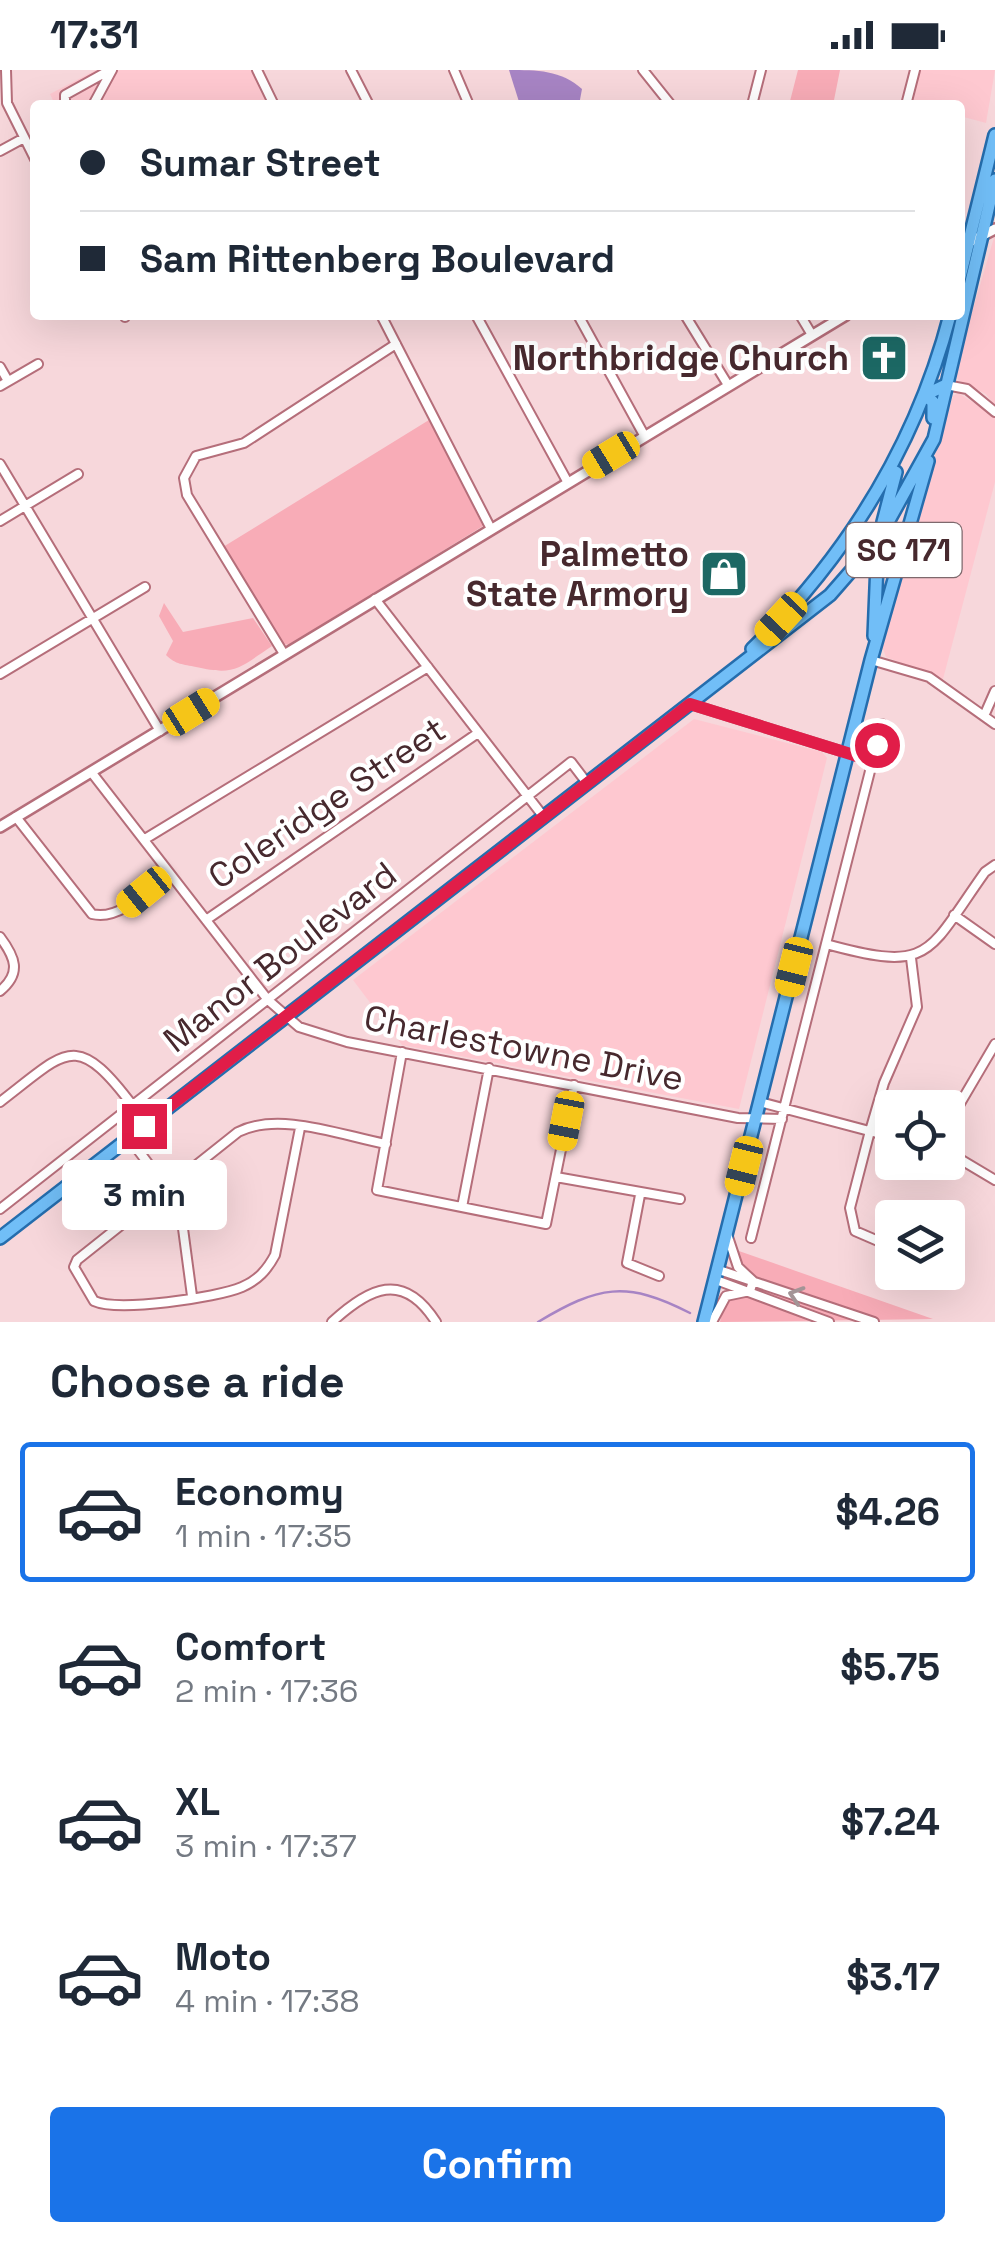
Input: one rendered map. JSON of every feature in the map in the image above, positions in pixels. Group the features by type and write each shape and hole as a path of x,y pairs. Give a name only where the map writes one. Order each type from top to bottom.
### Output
{"main road":[{"path":"965,241 995,135"},
{"path":"994,186 995,208"},
{"path":"965,305 994,186"},
{"path":"717,684 829,564 899,458 925,395 949,320"},
{"path":"0,1238 808,614 878,540 934,439 961,320"},
{"path":"943,343 946,385"},
{"path":"925,395 946,385"},
{"path":"925,395 934,402 934,439"},
{"name":"SC 171","path":"704,1322 871,660 934,439"},
{"name":"SC 171","path":"871,660 878,540 899,458"},
{"path":"808,614 831,585 834,573 829,564"}],"street":[{"path":"6,70 7,103 30,149"},
{"path":"66,100 68,91 111,70"},
{"path":"96,100 111,70"},
{"path":"256,70 271,100"},
{"path":"351,70 366,100"},
{"path":"454,70 464,84 468,100"},
{"path":"643,70 667,100"},
{"path":"753,100 761,70"},
{"path":"907,100 915,70"},
{"path":"0,151 24,138"},
{"path":"965,244 995,229"},
{"path":"384,320 490,526"},
{"path":"479,320 567,482"},
{"path":"581,320 644,436"},
{"path":"688,320 728,386"},
{"path":"803,320 812,336"},
{"path":"0,826 490,526 838,320"},
{"path":"284,654 187,495 186,469 196,456 244,443 285,419 396,344"},
{"path":"0,367 4,384 38,364"},
{"path":"946,385 968,389 995,412"},
{"path":"0,464 160,731"},
{"path":"0,521 78,474"},
{"path":"0,674 144,588"},
{"path":"375,599 543,816"},
{"path":"871,660 929,677 995,724"},
{"path":"145,839 428,667"},
{"path":"984,716 995,691"},
{"path":"690,704 873,761"},
{"path":"752,1238 882,724"},
{"name":"Coleridge Street","path":"206,920 478,733"},
{"name":"Manor Boulevard","path":"0,1210 571,762 587,783"},
{"path":"92,772 286,1019"},
{"path":"16,817 92,914 106,918 119,912 169,872"},
{"path":"826,944 878,958 911,958 932,947 985,872 995,865"},
{"path":"954,915 995,944"},
{"path":"0,937 14,962 12,980 0,990"},
{"path":"875,1240 850,1222 890,1066 917,1006 911,958"},
{"name":"Charlestowne Drive","path":"286,1019 328,1037 756,1120 783,1114"},
{"path":"965,1095 995,1044"},
{"path":"402,1052 376,1190 546,1224 574,1085"},
{"path":"0,1102 58,1058 71,1054 85,1056 105,1069 134,1106"},
{"path":"462,1207 489,1068"},
{"path":"760,1102 783,1114 875,1133"},
{"path":"300,1128 275,1255 266,1272 223,1293 103,1305 94,1300 78,1275 77,1260 252,1124 300,1128 386,1144"},
{"path":"129,1138 180,1206 192,1296"},
{"path":"965,1162 995,1180"},
{"path":"556,1177 640,1195 680,1199"},
{"path":"640,1195 626,1263 659,1276"},
{"path":"727,1234 738,1267 752,1286 829,1322"},
{"path":"717,1275 874,1322"},
{"path":"712,1322 726,1296 752,1286"},
{"path":"332,1322 368,1292 396,1289 419,1300 436,1322"}],"shaded area":[{"path":"96,70 252,70 267,100 53,100 50,94"},
{"path":"509,70 557,75 582,89 580,100 518,100"},
{"path":"798,70 840,70 834,100 790,100"},
{"path":"920,70 995,70 986,123 965,117 965,100 912,100"},
{"path":"995,234 995,406 986,394 958,380 955,371"},
{"path":"958,393 995,416 995,482 943,679 886,657 882,646 926,485 953,396"},
{"path":"429,420 483,526 290,645 282,644 223,547"},
{"path":"164,603 183,632 253,618 272,646 244,665 228,670 176,662 166,655 173,641 159,616"},
{"path":"694,719 822,752 827,758 739,1109 402,1045 353,980"},
{"path":"736,1250 933,1319 720,1322"}],"waterway":[{"path":"538,1322 578,1301 612,1292 648,1295 690,1313"}],"place":[{"name":"Northbridge Church","path":"884,358"},
{"name":"Palmetto State Armory","path":"724,574"}],"route":[{"path":"144,1126 690,704 873,761 877,745"}]}
